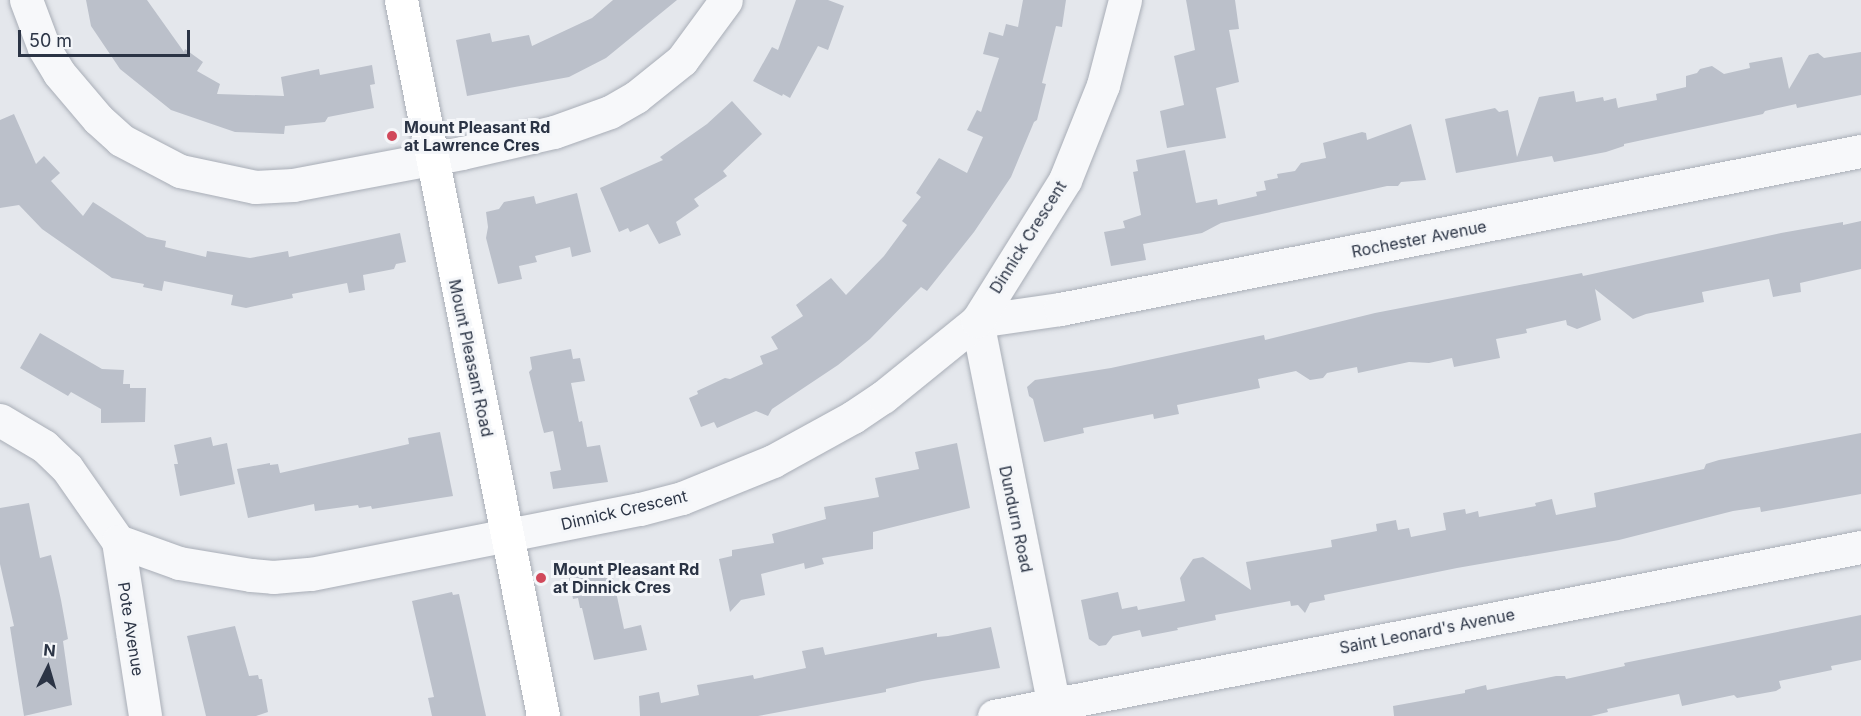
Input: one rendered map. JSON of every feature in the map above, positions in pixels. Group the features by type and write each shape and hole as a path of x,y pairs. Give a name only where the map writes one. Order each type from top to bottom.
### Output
{"main road":[{"name":"Mount Pleasant Road","path":"401,0 430,159 543,716"}],"street":[{"path":"26,0 44,48 77,97 121,140 180,171 255,187 293,185 430,159 554,132 610,112 636,97 682,60 726,0"},
{"name":"Dinnick Crescent","path":"118,541 179,563 273,577 311,574 507,536 682,498 773,461 822,435 883,397 977,321 1065,180 1103,85 1125,0"},
{"name":"Rochester Avenue","path":"977,321 1060,309 1861,151"},
{"name":"Dundurn Road","path":"977,321 1055,710"},
{"path":"0,420 44,446 67,468 118,541"},
{"name":"Pote Avenue","path":"118,541 145,716"},
{"name":"Saint Leonard's Avenue","path":"994,716 1055,710 1861,547"}],"building":[{"path":"86,0 147,0 184,52 185,49 203,62 197,71 220,84 217,94 284,96 281,77 319,69 320,75 372,65 375,84 370,85 374,108 328,117 325,122 285,126 284,134 235,132 171,110 120,69 91,26"},
{"path":"613,0 677,0 606,58 569,77 467,96 456,40 490,33 492,42 529,35 532,46 592,18"},
{"path":"796,0 828,0 844,6 828,50 818,46 790,98 753,81 772,47 778,50"},
{"path":"1023,0 1066,0 1062,27 1056,26 1042,83 1046,84 1037,120 1034,122 1011,177 974,232 927,291 921,287 870,339 838,365 772,409 768,416 756,411 717,428 714,422 701,427 689,398 698,394 697,391 725,378 730,379 763,364 760,356 778,349 771,337 803,316 796,305 831,278 846,295 884,256 907,225 902,221 921,197 916,193 939,158 967,173 983,137 967,130 977,110 981,112 999,58 983,54 989,32 1003,36 1006,24 1018,27"},
{"path":"1186,0 1235,0 1239,29 1229,30 1239,82 1216,88 1226,138 1167,148 1160,111 1184,105 1174,56 1195,50"},
{"path":"1861,52 1861,95 1797,108 1796,104 1765,111 1763,114 1624,144 1624,146 1606,152 1554,162 1552,156 1456,173 1445,119 1495,108 1499,112 1508,110 1517,157 1539,97 1574,91 1576,102 1603,97 1604,101 1616,98 1618,108 1657,100 1656,94 1686,87 1686,76 1697,73 1700,69 1712,66 1724,74 1750,68 1749,63 1782,57 1789,89 1809,55 1818,53 1824,58"},
{"path":"732,101 762,134 723,171 727,176 694,199 699,206 676,222 681,235 659,244 648,224 630,232 628,228 619,232 600,188 663,160 660,157 707,124"},
{"path":"14,114 36,164 44,156 60,173 51,181 83,216 93,202 147,237 166,241 165,247 206,257 207,251 250,258 288,251 289,257 400,233 406,262 396,264 394,269 363,275 365,290 349,293 347,283 292,294 293,298 246,308 231,305 233,295 164,281 162,291 143,287 144,284 112,278 42,229 19,205 0,208 0,120"},
{"path":"1411,124 1426,180 1401,182 1398,186 1387,186 1221,223 1202,233 1143,244 1146,260 1111,266 1104,232 1125,228 1123,221 1141,215 1133,172 1138,171 1136,160 1185,150 1196,203 1217,199 1218,205 1257,196 1256,192 1266,190 1264,181 1278,178 1277,174 1295,171 1301,163 1326,158 1323,143 1362,132 1366,133 1367,140"},
{"path":"577,193 591,252 572,257 570,247 535,256 537,262 519,266 522,279 498,284 486,238 488,227 486,212 499,209 504,202 534,196 536,204"},
{"path":"1861,221 1861,269 1800,283 1801,292 1773,297 1769,279 1702,292 1704,302 1646,314 1633,319 1595,289 1601,320 1577,329 1567,325 1566,320 1526,329 1527,333 1496,339 1500,358 1454,367 1452,358 1429,363 1409,362 1358,373 1357,367 1327,373 1323,378 1310,380 1296,371 1258,379 1260,388 1177,405 1179,414 1154,419 1153,414 1083,428 1084,433 1044,442 1033,399 1029,396 1027,387 1035,380 1111,368 1264,335 1265,340 1375,313 1582,273 1583,276 1781,233"},
{"path":"40,333 102,369 124,370 123,384 130,384 130,388 146,388 145,422 101,423 101,409 71,392 68,396 20,368"},
{"path":"571,349 573,359 580,358 585,381 571,383 579,422 582,421 587,447 600,445 608,482 553,489 550,472 561,470 553,431 544,433 529,372 532,369 530,357"},
{"path":"440,432 453,496 372,509 371,506 359,508 358,505 315,511 314,504 248,518 237,469 270,463 270,465 278,464 280,473 409,444 408,438"},
{"path":"1861,433 1861,494 1761,512 1760,507 1733,511 1619,540 1457,568 1324,595 1325,600 1310,603 1305,613 1298,605 1291,606 1290,601 1215,615 1216,620 1177,628 1178,630 1142,637 1140,630 1113,636 1106,645 1099,646 1089,639 1081,600 1118,592 1122,609 1137,606 1138,610 1185,601 1180,578 1193,559 1203,557 1251,590 1246,562 1332,547 1331,540 1377,531 1376,524 1396,520 1398,530 1409,528 1411,537 1446,530 1443,513 1465,509 1466,514 1478,511 1479,517 1536,506 1535,503 1552,499 1556,515 1596,507 1594,493 1704,469 1706,464 1719,460"},
{"path":"211,437 213,446 227,443 235,484 180,496 174,464 178,464 174,445"},
{"path":"957,443 970,508 873,532 873,549 822,558 824,564 805,569 804,563 761,574 765,595 741,600 730,612 719,559 732,556 732,550 774,543 772,534 826,519 824,507 879,497 875,478 919,469 915,452"},
{"path":"29,503 40,558 51,555 61,600 68,639 63,641 72,705 24,716 10,627 14,626 0,564 0,508"},
{"path":"610,564 624,629 641,625 647,650 594,660 582,608 580,608 578,598 573,599 568,573"},
{"path":"452,592 453,595 459,594 486,716 432,716 428,698 434,697 412,601"},
{"path":"1861,615 1861,660 1831,666 1832,670 1779,681 1781,688 1776,691 1737,698 1734,695 1682,706 1679,694 1607,709 1608,712 1591,716 1394,716 1393,706 1465,693 1465,690 1486,685 1487,690 1556,676 1565,676 1566,679 1625,666 1624,663"},
{"path":"235,626 249,676 258,675 259,679 262,679 268,712 256,716 206,716 187,636"},
{"path":"991,627 1000,668 922,681 886,689 886,692 758,716 640,716 639,696 659,692 661,703 699,695 697,685 753,675 754,679 806,668 802,651 823,647 825,655 937,633 937,637 948,636"}],"place":[{"name":"Mount Pleasant Rd at Lawrence Cres","path":"392,136"},
{"name":"Mount Pleasant Rd at Dinnick Cres","path":"541,578"}]}
